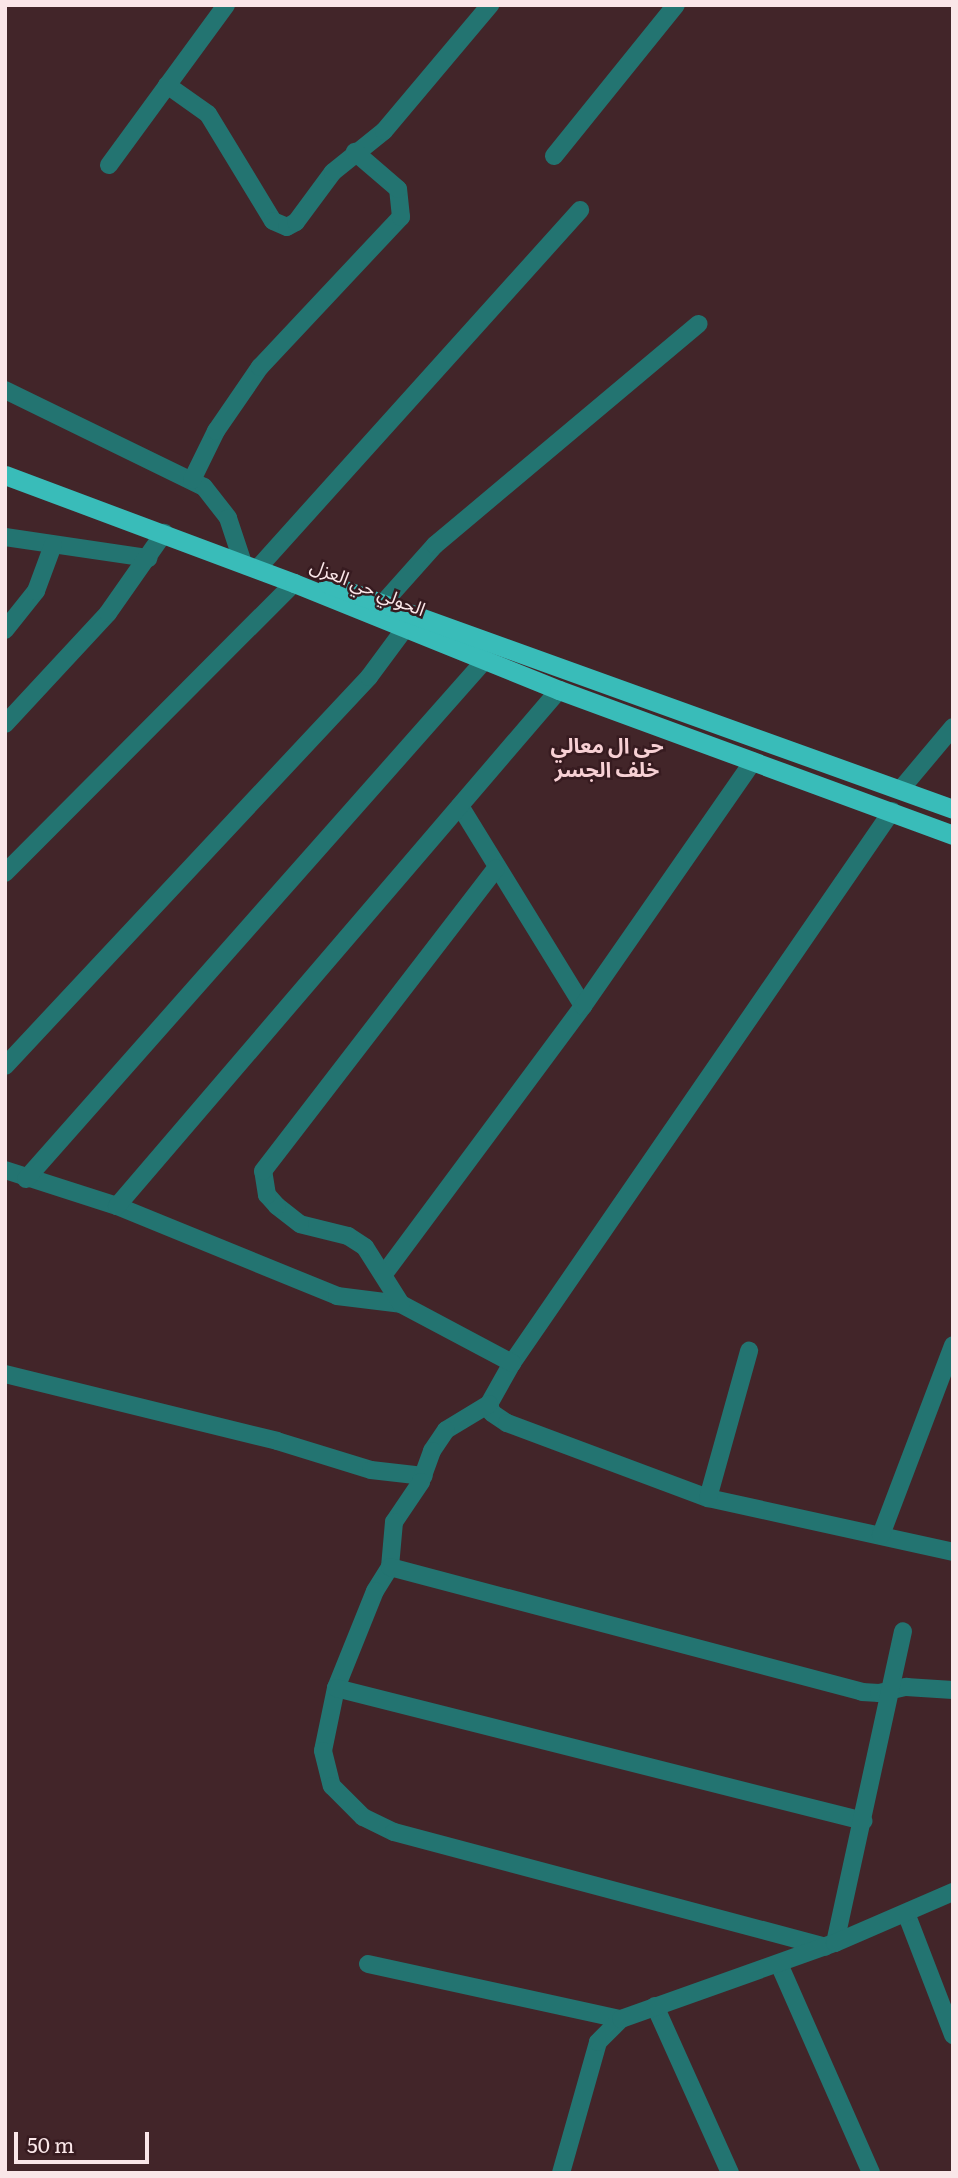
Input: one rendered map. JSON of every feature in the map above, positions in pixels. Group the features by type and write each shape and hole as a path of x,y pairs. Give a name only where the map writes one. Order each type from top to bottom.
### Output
{"highway":[{"path":"5,475 293,583"},
{"name":"الحولي حي العزل","path":"293,583 320,583 385,601 953,809"},
{"name":"الحولي حي العزل","path":"293,583 559,690 953,835"}],"street":[{"path":"109,165 226,5"},
{"path":"167,85 216,123 273,221 282,227 296,222 333,172 384,131 491,5"},
{"path":"554,156 676,5"},
{"path":"192,480 216,431 260,367 401,217 398,189 355,152"},
{"path":"5,390 192,480 222,506 250,566 580,210"},
{"path":"385,601 435,545 698,324"},
{"path":"5,724 108,612 164,533"},
{"path":"5,537 148,558"},
{"path":"5,630 36,591 52,545"},
{"path":"5,873 293,583"},
{"path":"5,1066 369,677 406,627"},
{"path":"26,1179 485,660"},
{"path":"117,1206 559,690"},
{"path":"901,789 953,727"},
{"path":"384,1274 583,1006 752,761"},
{"path":"460,806 583,1006"},
{"path":"830,1945 378,1825 343,1801 328,1777 323,1751 336,1688 375,1591 390,1567 391,1529 424,1476 432,1451 446,1430 489,1404 512,1363 892,811"},
{"path":"401,1304 384,1274 357,1241 312,1229 288,1216 267,1195 263,1171 496,868"},
{"path":"5,1170 26,1179 117,1206 337,1296 401,1304 512,1363"},
{"path":"881,1535 953,1345"},
{"path":"708,1498 749,1351"},
{"path":"5,1374 277,1441 372,1470 424,1476"},
{"path":"489,1404 492,1413 507,1423 708,1498 953,1552"},
{"path":"390,1567 849,1689 872,1693 906,1687 953,1690"},
{"path":"830,1945 863,1821 888,1691 903,1631"},
{"path":"336,1688 863,1821"},
{"path":"561,2173 598,2042 621,2019 830,1945 953,1892"},
{"path":"906,1913 953,2035"},
{"path":"368,1964 621,2019"},
{"path":"779,1964 871,2173"},
{"path":"655,2006 730,2173"}],"district":[{"name":"حي ال معالي خلف الجسر","path":"607,756"}]}
